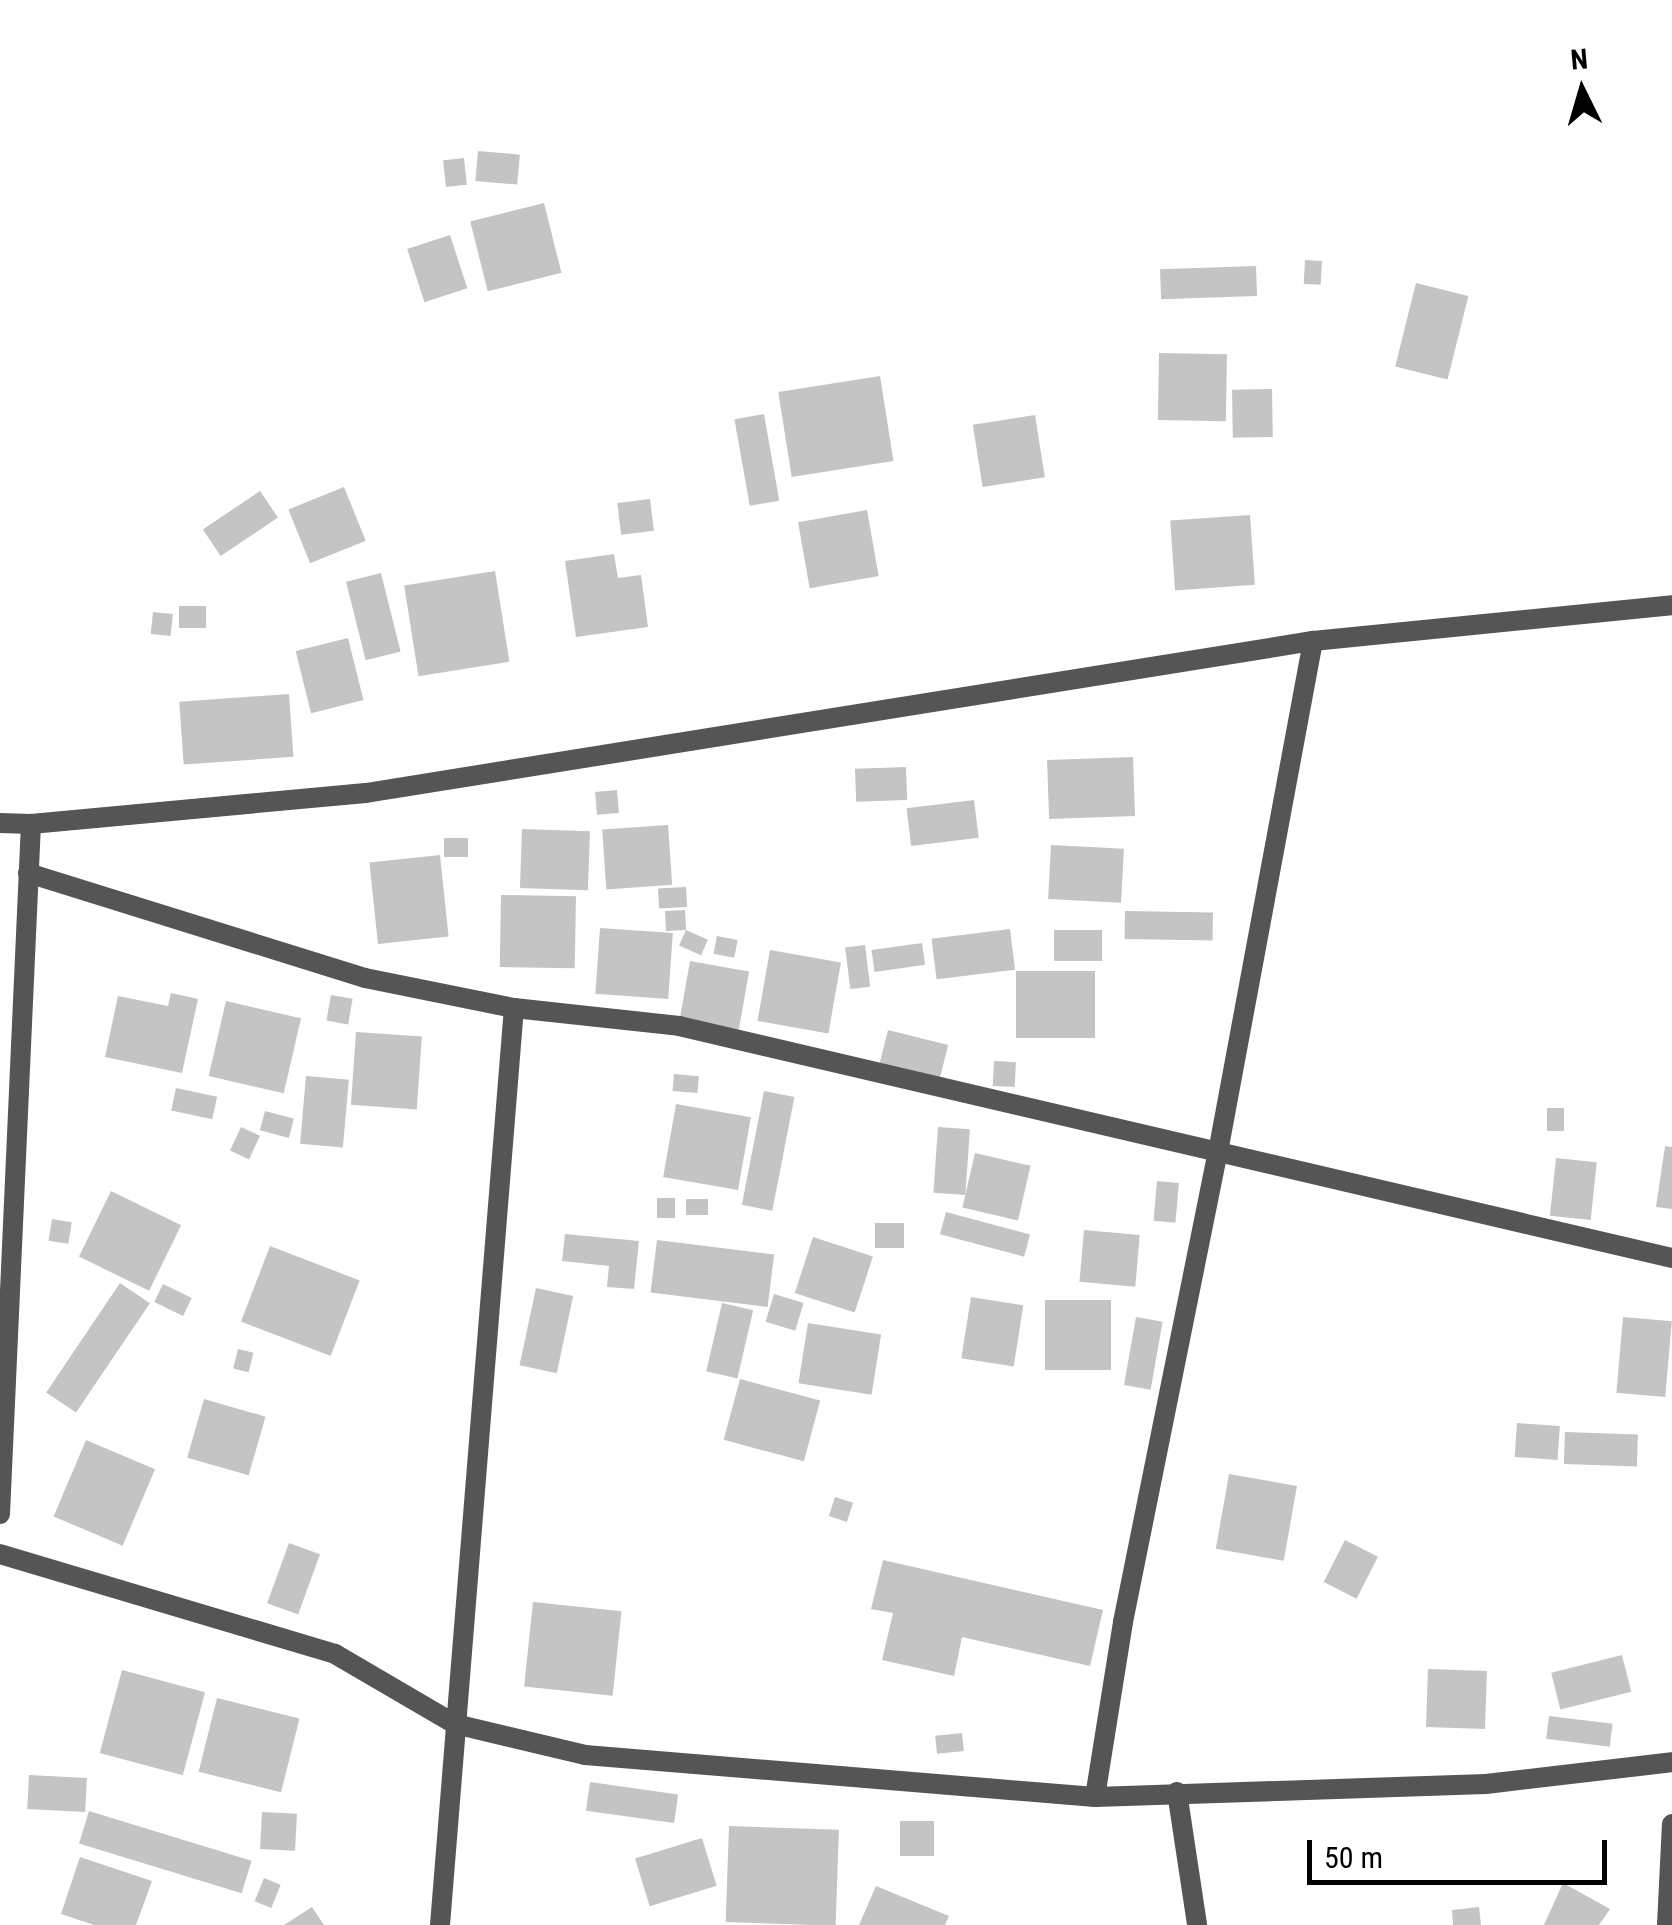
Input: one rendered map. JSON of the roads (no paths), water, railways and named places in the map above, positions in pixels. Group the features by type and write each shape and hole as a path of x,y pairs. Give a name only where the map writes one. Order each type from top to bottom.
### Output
{"street":[{"path":"0,823 31,824 366,793 1313,641 1672,606"},
{"path":"1095,1797 1122,1622 1218,1152 1313,641"},
{"path":"0,1514 10,1364 31,824"},
{"path":"28,873 365,978 514,1008 679,1026 1672,1258"},
{"path":"440,1925 514,1008"},
{"path":"0,1344 10,1364"},
{"path":"0,1554 335,1654 455,1724 585,1755 1095,1797 1486,1784 1672,1762"},
{"path":"1177,1792 1196,1925"},
{"path":"1668,1925 1672,1824"}]}
